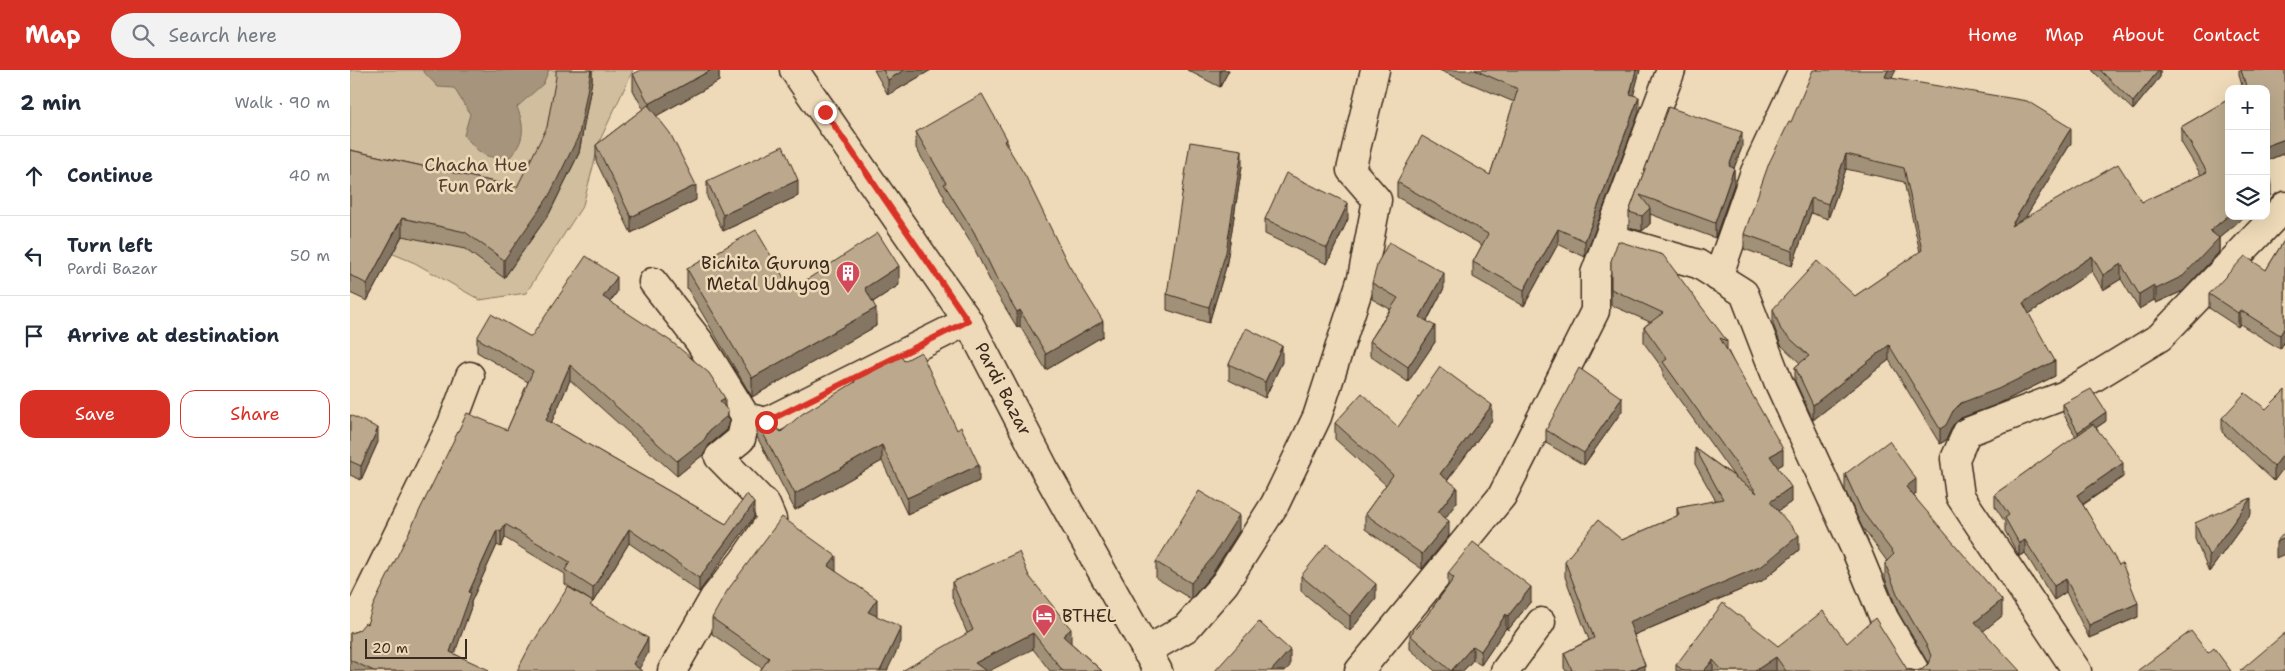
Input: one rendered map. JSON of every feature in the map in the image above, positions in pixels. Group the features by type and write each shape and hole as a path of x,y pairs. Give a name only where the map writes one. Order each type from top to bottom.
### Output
{"street":[{"name":"Pardi Bazar","path":"794,70 968,321 1044,468 1152,661"},
{"path":"1152,661 1186,628 1225,583 1274,504 1317,417 1362,278 1377,200 1351,170 1375,70"},
{"path":"1359,671 1502,496 1596,311 1595,274 1671,70"},
{"path":"1718,277 1755,172 1803,70"},
{"path":"2077,671 1960,496 1955,459 1967,432 2065,394 2160,337 2285,206"},
{"path":"1609,238 1698,264 1744,293 1778,382 1858,555 1884,618 1915,671"},
{"path":"653,282 699,341 746,417 766,422 968,321"},
{"path":"350,632 452,424 470,376"},
{"path":"672,671 714,598 744,560 772,519 766,505 719,457 741,439 746,417"},
{"path":"1505,671 1540,622"}],"green space":[{"name":"Chacha Hue Fun Park","path":"350,70 633,70 600,140 583,205 526,293 480,300 415,263 350,236"}],"shaded area":[{"path":"422,70 549,70 543,84 517,107 522,127 519,145 510,157 495,158 479,151 464,135 470,114 454,88 438,87"}],"building":[{"path":"556,70 591,70 579,135 549,196 504,260 465,232 402,218 367,284 350,275 350,150 517,187 547,127"},
{"path":"641,70 711,70 649,104 633,74"},
{"path":"883,70 904,70 888,80"},
{"path":"1475,70 1636,70 1630,94 1639,97 1585,241 1558,229 1524,290 1473,262 1488,234 1397,182 1422,136 1490,175 1518,89"},
{"path":"1813,70 1888,70 1885,77 2027,101 2071,128 2011,226 2118,164 2142,202 2207,172 2181,127 2225,101 2225,218 2210,231 2219,238 2183,276 2156,289 2154,285 2139,294 2121,264 2103,275 2092,256 2023,303 2055,361 1998,389 1961,403 1953,411 1946,425 1940,429 1889,345 1813,405 1795,367 1809,356 1781,330 1773,309 1817,261 1855,296 1922,250 1904,168 1846,154 1828,204 1811,198 1792,251 1744,234 1769,163 1789,122 1791,122"},
{"path":"2100,70 2159,70 2133,102"},
{"path":"2241,70 2285,70 2285,139 2270,145 2270,85 2246,85"},
{"path":"982,94 1007,139 1004,141 1026,177 1068,264 1103,321 1046,354 1020,310 1017,312 995,275 974,232 944,184 946,183 916,132"},
{"path":"648,105 670,133 696,185 631,217 596,145"},
{"path":"1668,107 1742,132 1729,166 1734,168 1715,223 1640,195 1650,208 1642,216 1629,212"},
{"path":"1190,142 1242,150 1226,252 1209,307 1167,294"},
{"path":"783,146 798,180 723,215 707,181"},
{"path":"1286,173 1348,203 1327,248 1265,219"},
{"path":"756,230 791,290 878,233 899,266 865,288 876,308 752,378 687,269"},
{"path":"2285,239 2285,327 2280,335 2240,310 2238,313 2209,294 2245,256 2266,270"},
{"path":"1618,241 1663,255 1727,341 1720,338 1783,449 1770,456 1791,487 1770,502 1799,535 1762,566 1629,622 1645,665 1628,671 1570,671 1572,670 1564,653 1594,638 1565,561 1598,520 1622,540 1679,515 1677,508 1723,499 1695,448 1757,493 1663,362 1667,359 1644,327 1663,313 1611,289 1611,261"},
{"path":"1389,242 1444,273 1420,317 1435,326 1408,367 1370,341 1398,298 1372,283 1378,262"},
{"path":"586,256 617,277 603,297 672,342 709,373 725,398 720,401 728,411 727,416 709,431 704,440 677,461 570,365 546,420 726,524 747,494 754,503 699,578 629,529 593,588 565,570 570,562 505,524 501,532 497,530 469,592 471,593 450,652 488,671 374,671 350,660 350,633 359,630 365,623 367,624 373,606 467,413 507,430 533,371 477,338 491,314 531,337"},
{"path":"1246,328 1282,346 1265,382 1229,364"},
{"path":"921,352 957,430 961,427 979,465 907,498 882,445 795,494 757,422 768,421 781,432 802,414 855,382 854,380 901,356 904,361"},
{"path":"1440,367 1492,405 1440,474 1457,487 1438,512 1449,521 1422,554 1365,514 1393,475 1335,423 1362,393 1398,427"},
{"path":"1579,368 1622,398 1584,453 1546,430"},
{"path":"2091,389 2106,412 2078,432 2063,404"},
{"path":"2285,390 2285,452 2274,467 2222,418 2245,393 2266,409"},
{"path":"350,415 378,428 361,466 350,461"},
{"path":"2093,424 2123,463 2077,495 2119,565 2122,563 2138,603 2089,625 2066,579 2054,586 2025,540 2019,543 2005,518 2009,515 1995,494"},
{"path":"1889,441 1916,479 1906,487 2002,600 1975,622 2020,671 1916,671 1923,669 1928,664 1931,656 1898,596 1885,563 1894,554 1862,511 1845,474"},
{"path":"1199,491 1239,515 1212,558 1191,583 1156,562"},
{"path":"2251,498 2209,556 2195,523"},
{"path":"782,517 836,556 828,566 877,599 868,612 901,627 880,671 760,671 769,658 712,618 727,591"},
{"path":"2285,532 2285,538 2276,542"},
{"path":"1473,542 1531,587 1508,616 1506,614 1481,651 1473,646 1451,671 1410,635 1454,578 1448,573"},
{"path":"1327,544 1376,584 1350,616 1301,576"},
{"path":"1019,552 1029,576 1071,629 1063,636 1102,671 1063,671 1033,633 975,663 986,671 902,671 973,630 952,582"},
{"path":"568,587 593,602 590,605 648,638 633,664 642,671 517,671 533,640"},
{"path":"1723,603 1778,646 1823,611 1847,643 1875,618 1907,669 1916,671 1786,671 1776,657 1755,671 1723,671 1713,660 1704,671 1684,671 1676,665"},
{"path":"1259,622 1290,650 1271,671 1215,671"},
{"path":"2191,631 2208,653 2214,648 2231,671 2137,671"},
{"path":"2285,633 2285,671 2240,671"}],"place":[{"name":"Bichita Gurung Metal Udhyog","path":"848,294"},
{"name":"BTHEL","path":"1044,637"}],"route":[{"path":"766,422 968,321 825,112"}]}
